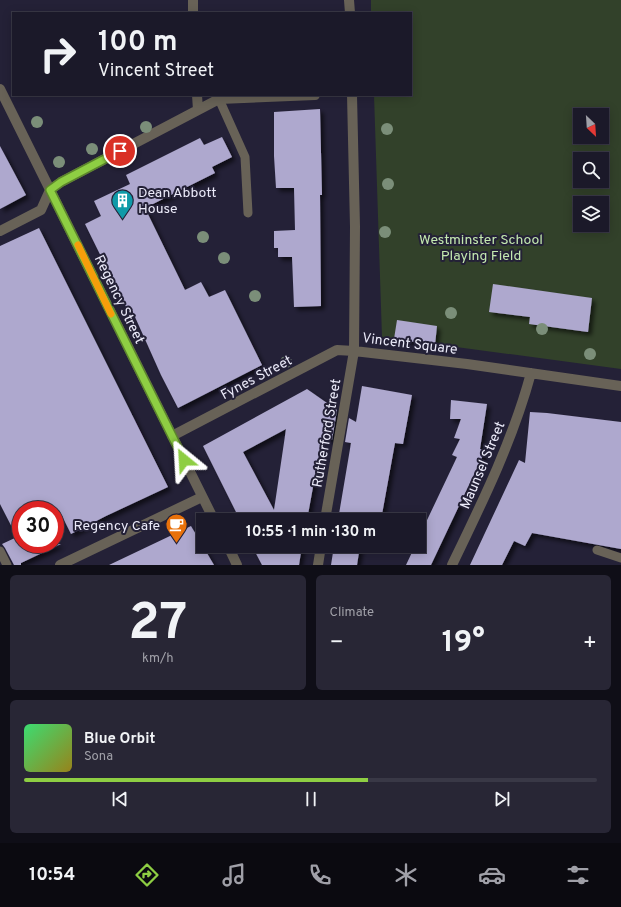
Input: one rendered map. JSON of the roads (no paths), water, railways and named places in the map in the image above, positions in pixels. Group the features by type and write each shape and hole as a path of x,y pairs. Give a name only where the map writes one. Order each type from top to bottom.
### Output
{"street":[{"path":"193,0 193,12"},
{"path":"349,0 350,12"},
{"name":"Regency Street","path":"0,90 210,513"},
{"path":"197,96 198,110"},
{"path":"0,231 41,210 50,190 61,182 219,99 291,96"},
{"name":"Vincent Square","path":"352,96 355,227 354,351 467,364 621,386"},
{"name":"Fynes Street","path":"172,436 337,350 354,351"},
{"name":"Rutherford Street","path":"326,513 354,351"},
{"name":"Maunsel Street","path":"452,565 503,456 531,373"},
{"path":"62,565 202,496"},
{"path":"231,553 237,565"},
{"path":"318,565 320,553"}],"lane":[{"path":"219,99 245,157 248,213"},
{"path":"597,550 621,558"},
{"path":"0,551 7,565"}],"place":[{"name":"Dean Abbott House","path":"122,220"},
{"name":"Regency Cafe","path":"176,544"}],"park label":[{"name":"Westminster School Playing Field","path":"481,248"}]}
